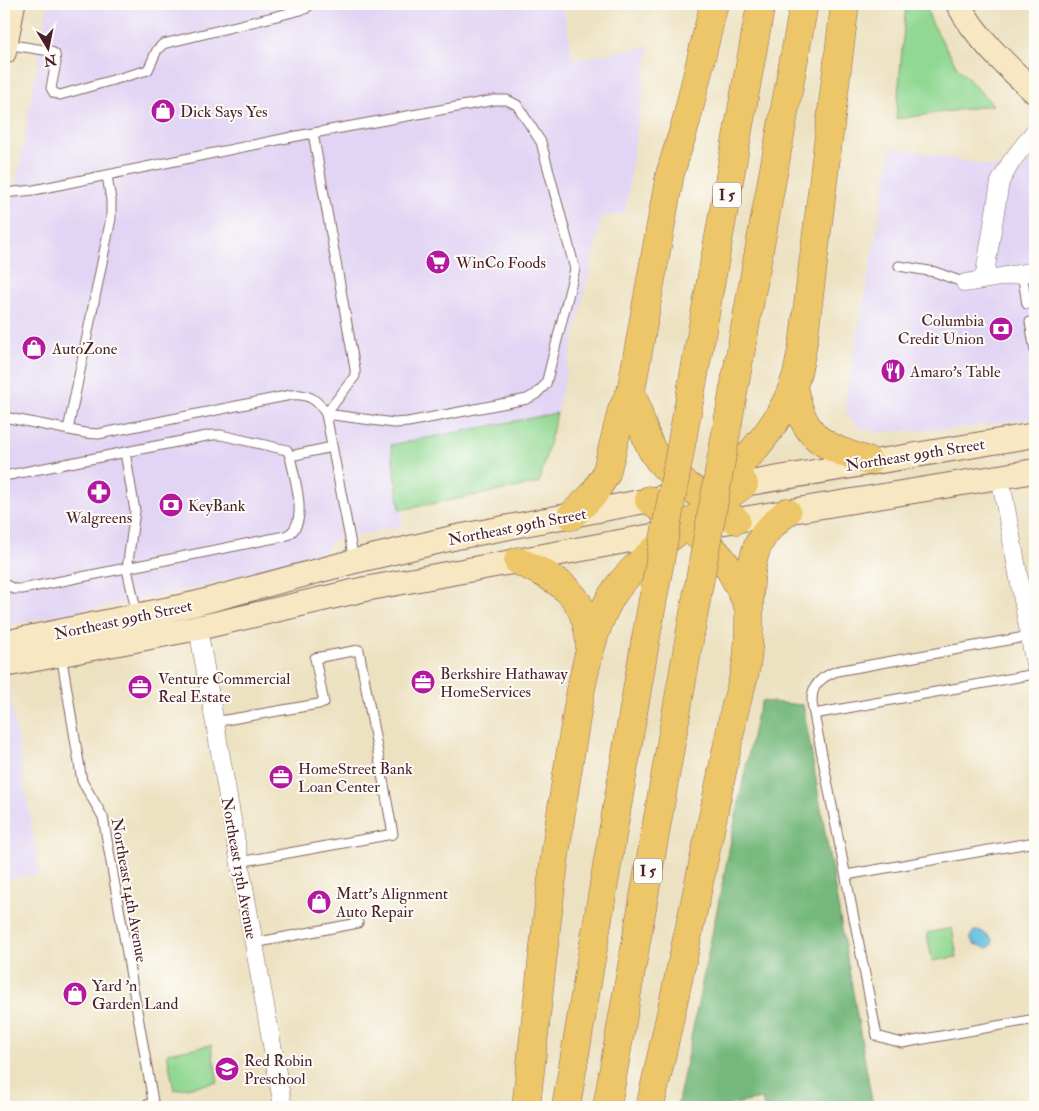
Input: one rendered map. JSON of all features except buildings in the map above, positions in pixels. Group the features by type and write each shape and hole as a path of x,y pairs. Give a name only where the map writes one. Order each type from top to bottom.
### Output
{"highway":[{"path":"571,516 593,494 606,474 622,410 631,391 670,174 686,122 714,4"},
{"name":"I 5","path":"566,1107 646,643 761,4"},
{"name":"I 5","path":"607,1107 804,4"},
{"path":"714,500 739,465 775,421 793,386 804,337 846,4"},
{"path":"793,386 798,412 812,434 838,451 868,461"},
{"path":"631,391 646,437 656,456 674,475 714,500"},
{"path":"526,1107 560,812 590,647 610,599 620,584 655,550 714,500 744,484"},
{"path":"649,500 683,526 728,567 750,610"},
{"path":"650,1107 696,904 733,715 746,668 751,631 750,581 756,550 766,531 787,512"},
{"path":"654,536 683,526"},
{"path":"518,561 545,573 575,596 589,628 590,647"}],"main road":[{"path":"5,48 13,4"},
{"path":"958,4 976,34 988,48 1035,92"},
{"name":"Northeast 99th Street","path":"744,484 868,461 1035,435"},
{"name":"Northeast 99th Street","path":"4,643 194,604 350,562 457,537 649,500 714,500 787,512 1035,471"},
{"name":"Northeast 99th Street","path":"683,526 714,500"},
{"name":"Northeast 99th Street","path":"4,665 198,628 365,589 654,536"},
{"path":"198,628 216,610 304,588 322,580 350,562"}],"street":[{"path":"984,279 986,256 1000,182 1011,162 1035,131"},
{"path":"965,283 1028,272"},
{"path":"1000,476 1035,665"},
{"name":"Northeast 13th Avenue","path":"198,628 283,1107"}],"lane":[{"path":"5,48 50,51 55,54 56,63 52,88 54,92 60,95 148,70 157,50 163,44 305,9 311,4"},
{"path":"4,193 34,190 313,133 495,100 514,103 523,112 541,142 575,269 548,379 543,388 531,397 394,423 326,414"},
{"path":"313,133 355,369 355,376 326,414"},
{"path":"68,430 111,218 111,200 106,176"},
{"path":"899,266 935,272 965,283"},
{"path":"1027,304 1028,272"},
{"path":"1030,322 1035,351"},
{"path":"4,417 98,434 297,394 314,399 326,414 350,562"},
{"path":"4,476 216,434 286,450 290,456 300,517 299,524 292,533 22,589 14,589 4,584"},
{"path":"290,456 332,448"},
{"path":"125,452 135,511 127,568 137,616"},
{"path":"1030,636 837,671 824,676 813,688 811,697 878,1036 902,1044 1035,1019"},
{"path":"214,722 324,703 316,658 359,650 393,834 239,862"},
{"name":"Northeast 14th Avenue","path":"61,654 82,780 103,818 154,1105"},
{"path":"814,714 1035,674"},
{"path":"846,875 1035,842"},
{"path":"254,943 358,924"},
{"path":"143,1107 154,1105"}],"shaded area":[{"path":"48,4 563,4 573,60 649,46 625,213 602,217 557,413 391,445 403,526 333,540 322,554 198,588 4,626 4,233 20,162"},
{"path":"892,147 1021,172 1035,156 1035,418 952,429 877,432 861,428 850,419 845,403"},
{"path":"4,677 7,677 40,874 4,880"}],"green space":[{"path":"906,4 925,4 931,21 957,67 993,105 896,119"},
{"path":"557,413 539,483 400,510 391,445"},
{"path":"762,701 803,705 873,1107 764,1107 762,1099 717,1107 677,1107 756,717"},
{"path":"952,928 957,957 932,961 927,933"},
{"path":"211,1045 218,1082 174,1090 167,1053"}],"water":[{"path":"974,931 981,931 992,939 992,945 988,948 974,944 970,937"}],"place":[{"name":"Dick Says Yes","path":"163,111"},
{"name":"WinCo Foods","path":"438,262"},
{"name":"Columbia Credit Union","path":"1001,329"},
{"name":"AutoZone","path":"34,348"},
{"name":"Amaro's Table","path":"893,371"},
{"name":"Walgreens","path":"99,492"},
{"name":"KeyBank","path":"171,505"},
{"name":"Berkshire Hathaway HomeServices","path":"423,682"},
{"name":"Venture Commercial Real Estate","path":"140,687"},
{"name":"HomeStreet Bank Loan Center","path":"281,777"},
{"name":"Matt's Alignment Auto Repair","path":"319,902"},
{"name":"Yard 'n Garden Land","path":"75,994"},
{"name":"Red Robin Preschool","path":"227,1069"}]}
